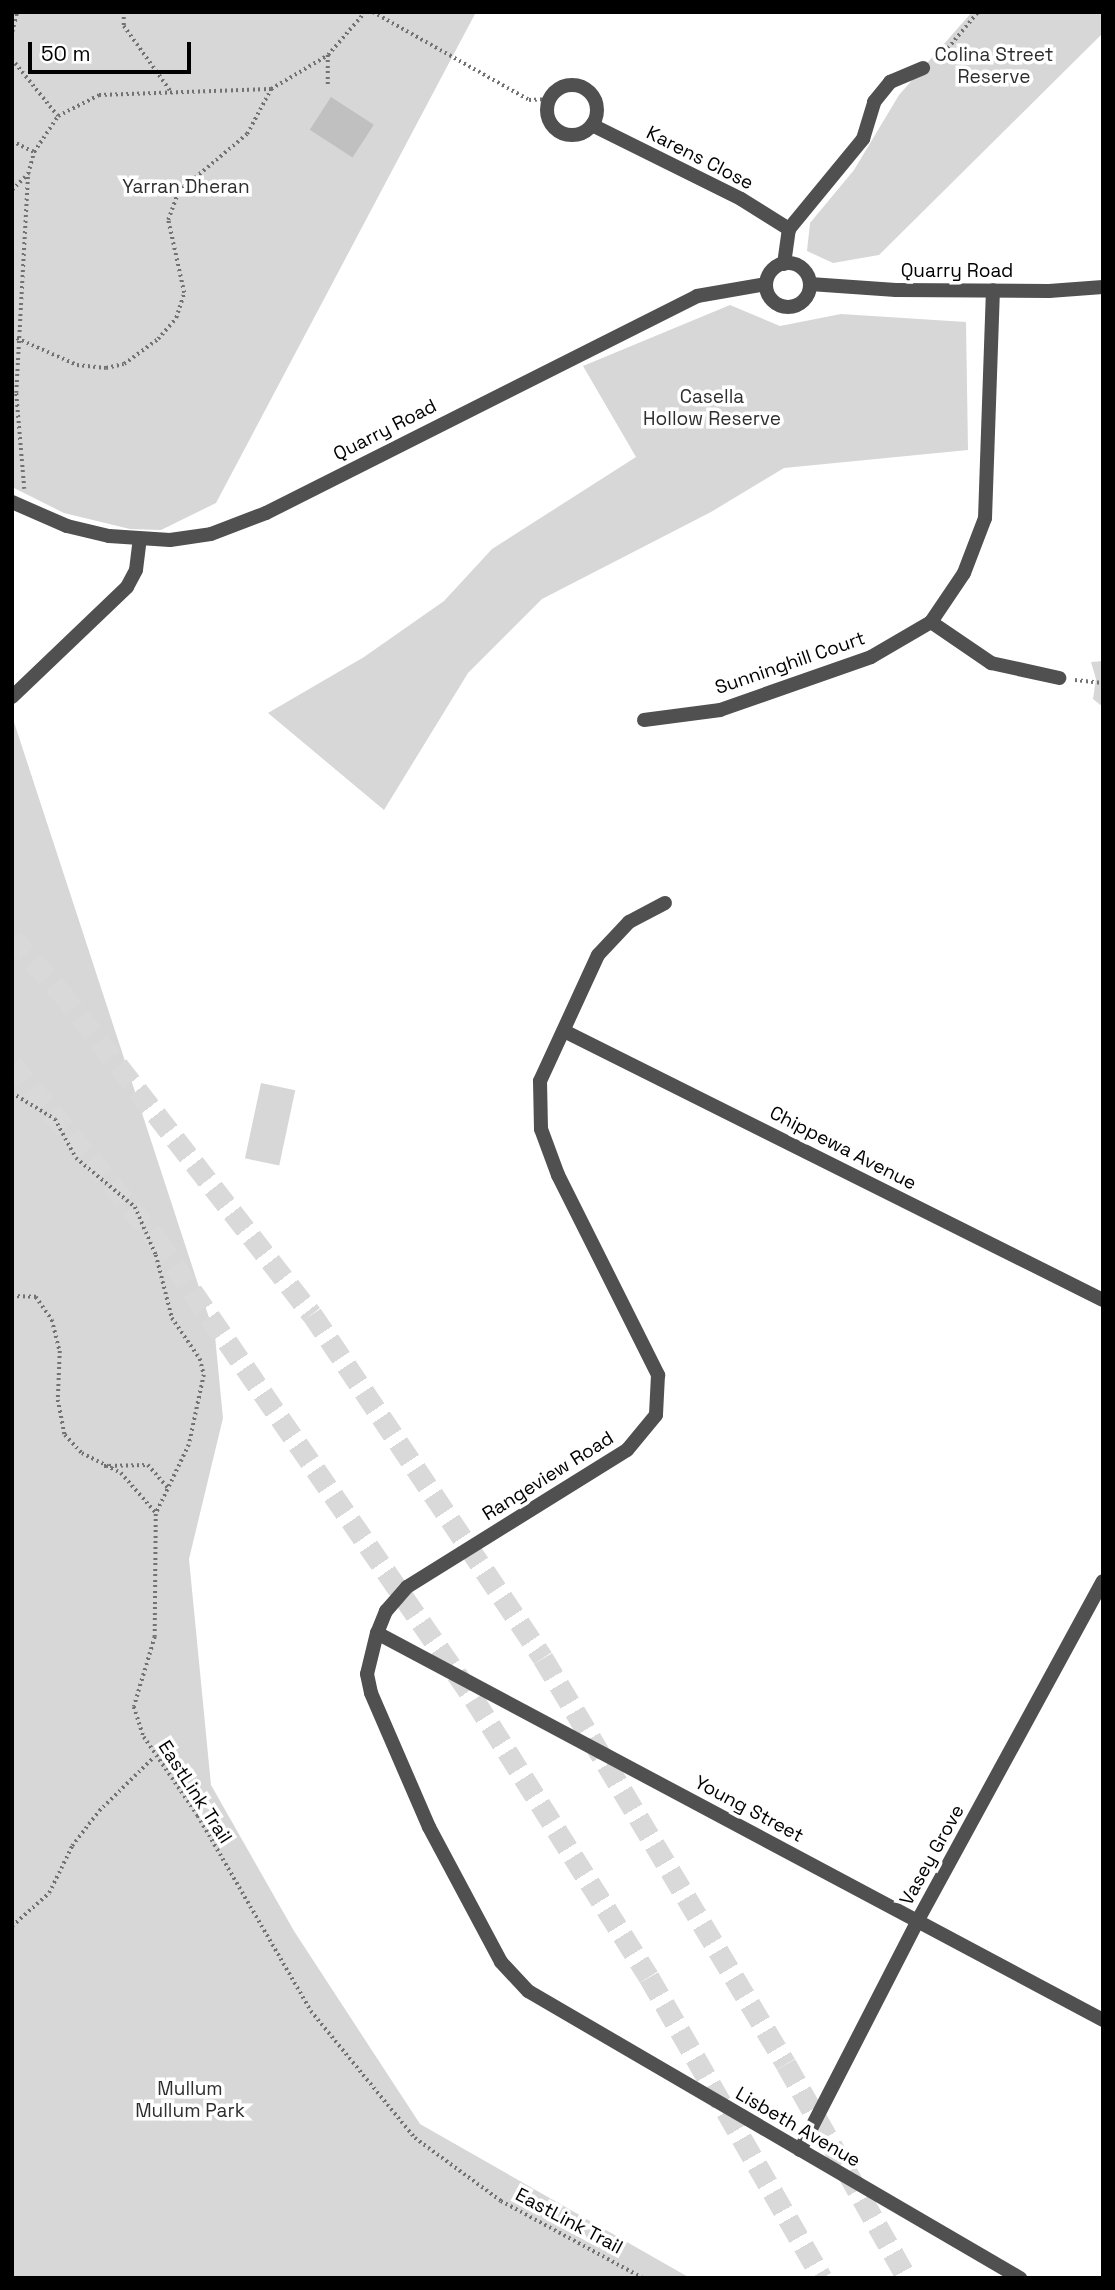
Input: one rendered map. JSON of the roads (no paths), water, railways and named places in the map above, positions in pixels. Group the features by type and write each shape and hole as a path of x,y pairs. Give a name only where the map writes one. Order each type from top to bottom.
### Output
{"street":[{"path":"784,264 789,229 863,139 874,102 888,85 923,68"},
{"path":"560,87 584,88 597,109 592,125 579,134 556,130 547,116 549,99 560,87"},
{"name":"Karens Close","path":"592,125 741,199 789,229"},
{"path":"784,264 799,266 810,284 802,303 788,307 770,298 766,284 772,271 784,264"},
{"name":"Quarry Road","path":"19,504 67,526 140,539 211,534 266,513 697,296 766,284"},
{"name":"Quarry Road","path":"810,284 993,290 1103,286"},
{"name":"Sunninghill Court","path":"644,720 720,710 872,657 931,622 964,573 985,518 990,469 993,290"},
{"path":"12,697 127,587 136,570 140,539"},
{"path":"931,622 991,663 1059,678"},
{"name":"Rangeview Road","path":"557,2010 528,1991 501,1962 429,1827 371,1693 368,1674 377,1633 386,1611 407,1587 627,1450 656,1415 658,1375 558,1175 541,1129 540,1081 566,1032 598,954 629,922 665,903"},
{"name":"Chippewa Avenue","path":"566,1032 1103,1300"},
{"name":"Vasey Grove","path":"800,2150 918,1920 1103,1581"},
{"name":"Young Street","path":"377,1633 1103,2020"},
{"name":"Lisbeth Avenue","path":"557,2010 1020,2278"}],"tunnel":[{"path":"12,938 61,992 312,1314 543,1658 786,2064 907,2278"},
{"path":"12,1064 157,1240 474,1699 649,1977 822,2278"}],"park label":[{"name":"Colina Street Reserve","path":"994,66"},
{"name":"Yarran Dheran","path":"186,187"},
{"name":"Casella Hollow Reserve","path":"712,408"},
{"name":"Mullum Mullum Park","path":"190,2100"}]}
